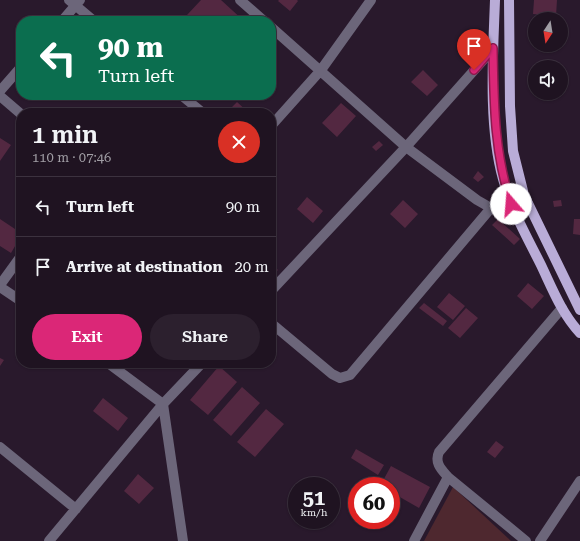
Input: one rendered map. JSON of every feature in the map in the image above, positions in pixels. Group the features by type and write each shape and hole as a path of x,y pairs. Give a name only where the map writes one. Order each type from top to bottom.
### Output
{"main road":[{"path":"495,0 493,48 494,120 503,178 511,204 562,308 573,326 580,333"},
{"path":"510,0 511,131 516,164 527,200 580,310"}],"street":[{"path":"240,0 258,16"},
{"path":"276,120 321,70 371,0"},
{"path":"65,16 75,2 89,16"},
{"path":"276,31 406,147 477,200 491,208"},
{"path":"276,286 406,147 493,48"},
{"path":"0,91 16,73"},
{"path":"0,96 16,110"},
{"path":"187,100 197,108"},
{"path":"276,327 332,374 340,378 350,375 491,208 527,200"},
{"path":"16,263 0,286 16,297"},
{"path":"526,541 448,477 438,464 437,456 562,308"},
{"path":"115,368 163,404 183,541"},
{"path":"50,541 163,404 197,368"},
{"path":"0,446 76,509"},
{"path":"414,541 448,477"},
{"path":"540,541 580,481"}],"shaded area":[{"path":"453,487 511,541 424,541"}],"building":[{"path":"201,0 221,0 239,16 188,16 187,15"},
{"path":"534,0 557,0 556,12 533,12"},
{"path":"278,1 298,1 290,11"},
{"path":"423,70 438,85 427,96 411,82"},
{"path":"237,102 244,108 231,108"},
{"path":"341,103 356,116 337,137 322,123"},
{"path":"0,138 11,145 0,161"},
{"path":"379,141 383,145 376,151 372,147"},
{"path":"478,171 484,177 478,182 473,178"},
{"path":"307,197 323,211 313,223 297,209"},
{"path":"403,200 418,214 405,228 390,214"},
{"path":"561,200 562,206 554,207 553,201"},
{"path":"0,219 16,230 16,244 11,253 0,246"},
{"path":"498,219 520,239 514,245 492,225"},
{"path":"574,219 580,219 580,235 573,234"},
{"path":"528,283 544,296 532,309 517,296"},
{"path":"449,293 465,306 453,320 437,307"},
{"path":"424,303 447,321 443,326 419,308"},
{"path":"466,308 478,318 460,338 448,328"},
{"path":"0,358 4,360 0,366"},
{"path":"217,368 221,368 237,382 208,415 190,400"},
{"path":"242,387 260,403 231,436 213,420"},
{"path":"103,398 128,418 118,431 93,411"},
{"path":"266,409 284,424 255,457 237,442"},
{"path":"496,441 504,447 495,458 487,452"},
{"path":"356,449 384,465 378,475 351,458"},
{"path":"391,466 430,487 419,508 400,497 400,477 385,477"},
{"path":"138,474 154,488 139,504 124,491"}],"route":[{"path":"474,70 493,48 494,120 503,178 511,204"}]}
